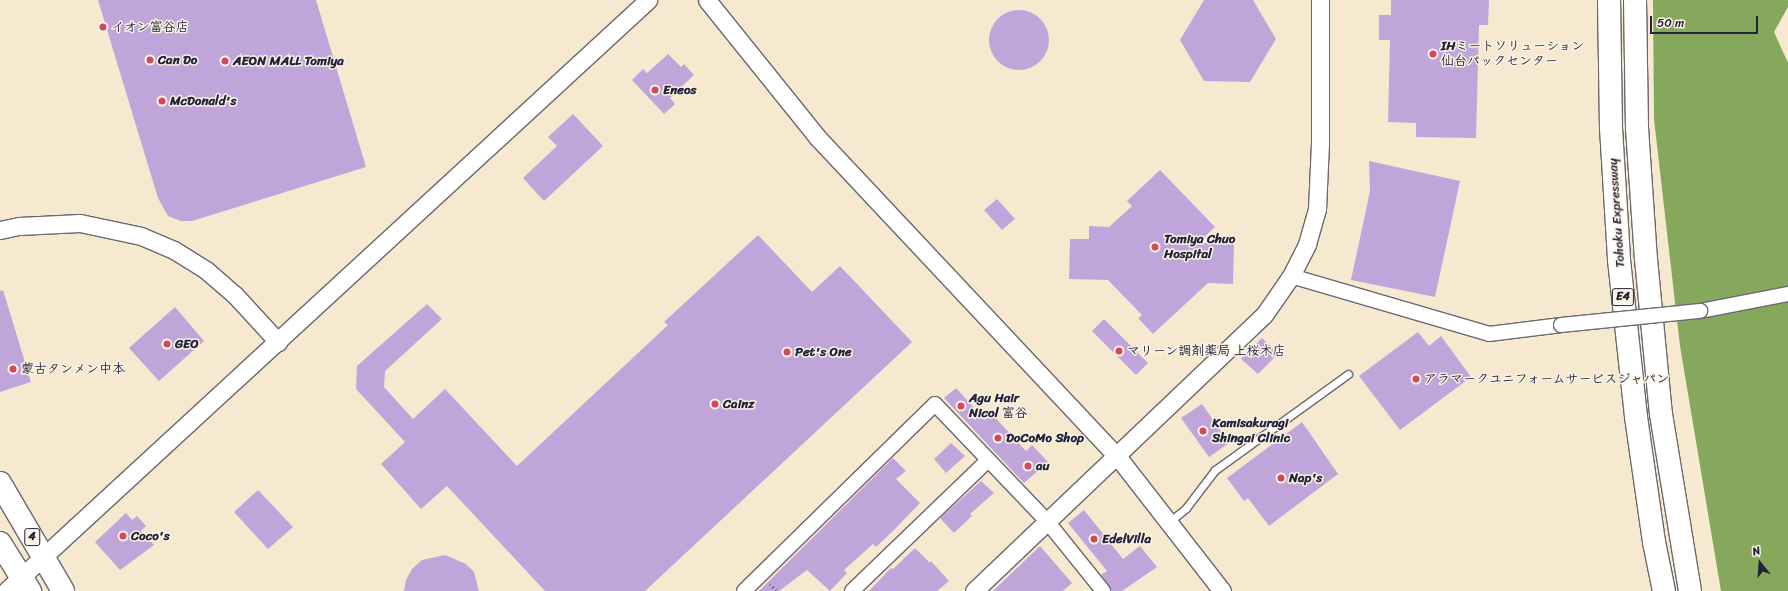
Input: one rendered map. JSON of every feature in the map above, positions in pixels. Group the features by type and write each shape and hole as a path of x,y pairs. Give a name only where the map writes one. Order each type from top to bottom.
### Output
{"highway":[{"name":"Tohoku Expressway","path":"1609,0 1611,128 1619,260 1636,417 1654,542 1664,591"},
{"name":"Tohoku Expressway","path":"1634,0 1637,128 1646,259 1661,414 1690,591"},
{"name":"4","path":"0,483 63,591"},
{"name":"4","path":"0,543 19,586"}],"street":[{"path":"19,586 42,556 278,342 648,0"},
{"path":"707,0 817,137 1117,456 1222,591"},
{"path":"974,591 1046,520 1117,456 1264,315 1291,276 1307,244 1317,202 1320,151 1320,0"},
{"path":"0,230 18,226 80,224 140,236 174,250 206,270 235,295 278,342"},
{"path":"1291,276 1489,334 1700,311 1788,294"},
{"path":"744,591 935,404 1046,520 1102,591"},
{"path":"852,591 988,460"}],"lane":[{"path":"1169,522 1186,508 1215,470 1348,374"}],"green space":[{"path":"1653,0 1788,0 1788,7 1774,32 1788,63 1788,591 1721,591 1680,346 1654,119"}],"building":[{"name":"AEON MALL Tomiya","path":"98,0 316,0 366,167 192,221 181,221 168,216 158,198"},
{"path":"1204,0 1253,0 1276,39 1250,82 1204,81 1180,40"},
{"path":"1391,0 1489,0 1488,25 1479,25 1476,138 1416,137 1416,123 1388,122 1390,40 1379,40 1379,15 1391,15"},
{"path":"1013,10 1025,10 1036,15 1044,23 1049,34 1047,52 1036,65 1025,70 1013,70 1002,65 994,57 989,46 989,34 994,23 1002,15"},
{"path":"668,54 681,67 684,64 694,75 670,98 675,104 664,114 632,80 643,69 647,73"},
{"path":"573,114 603,146 544,201 523,178 557,146 548,137"},
{"path":"1369,161 1460,181 1435,297 1351,280 1370,191"},
{"path":"1160,170 1215,227 1198,243 1234,244 1233,284 1208,283 1153,334 1138,318 1142,315 1108,280 1069,279 1070,239 1089,239 1089,226 1109,227 1132,206 1127,201"},
{"path":"997,199 1015,219 1002,230 984,210"},
{"name":"Cainz","path":"758,235 812,292 840,266 912,342 645,591 545,591 447,486 421,509 381,464 405,442 356,389 357,366 427,304 442,319 385,371 384,387 413,419 445,389 517,466 668,325 664,322"},
{"path":"3,290 31,382 0,392 0,291"},
{"name":"GEO","path":"175,307 204,341 159,381 129,348"},
{"path":"1104,319 1148,363 1136,375 1092,331"},
{"path":"1418,332 1429,346 1441,336 1471,377 1400,430 1359,376"},
{"path":"1262,338 1278,354 1258,374 1241,359"},
{"path":"956,388 985,420 992,414 1026,451 1032,445 1048,462 1024,483 944,398"},
{"path":"1202,404 1229,443 1209,457 1181,418"},
{"path":"1302,422 1338,474 1269,526 1248,498 1244,501 1227,478"},
{"path":"951,443 965,456 946,473 934,459"},
{"path":"893,458 906,471 896,479 920,503 894,530 876,547 873,544 844,570 847,573 830,591 807,570 779,591 759,591"},
{"path":"981,481 994,493 970,514 972,516 954,533 940,518"},
{"path":"258,490 293,527 268,549 234,512"},
{"path":"1084,510 1123,559 1140,546 1157,567 1122,591 1112,591 1101,575 1107,571 1068,523"},
{"name":"Coco's","path":"126,513 132,520 137,516 146,526 141,531 154,545 120,570 95,542"},
{"path":"1040,546 1072,583 1063,591 993,591"},
{"path":"915,548 930,563 931,561 949,581 937,591 869,591 891,568 893,569"},
{"path":"445,555 466,564 474,572 479,591 404,591 406,580 412,569 422,560"}],"place":[{"name":"イオン富谷店","path":"103,27"},
{"name":"IHミートソリューション 仙台パックセンター","path":"1433,54"},
{"name":"Can Do","path":"150,60"},
{"name":"AEON MALL Tomiya","path":"225,61"},
{"name":"Eneos","path":"655,90"},
{"name":"McDonald's","path":"162,101"},
{"name":"Tomiya Chuo Hospital","path":"1155,247"},
{"name":"GEO","path":"167,344"},
{"name":"マリーン調剤薬局 上桜木店","path":"1119,351"},
{"name":"Pet's One","path":"787,352"},
{"name":"蒙古タンメン中本","path":"13,369"},
{"name":"アラマークユニフォームサービスジャパン","path":"1416,379"},
{"name":"Cainz","path":"715,404"},
{"name":"Agu Hair Nicol 富谷","path":"961,406"},
{"name":"Kamisakuragi Shingai Clinic","path":"1203,431"},
{"name":"DoCoMo Shop","path":"998,438"},
{"name":"au","path":"1028,466"},
{"name":"Nap's","path":"1281,478"},
{"name":"Coco's","path":"123,536"},
{"name":"EdelVilla","path":"1094,539"}]}
